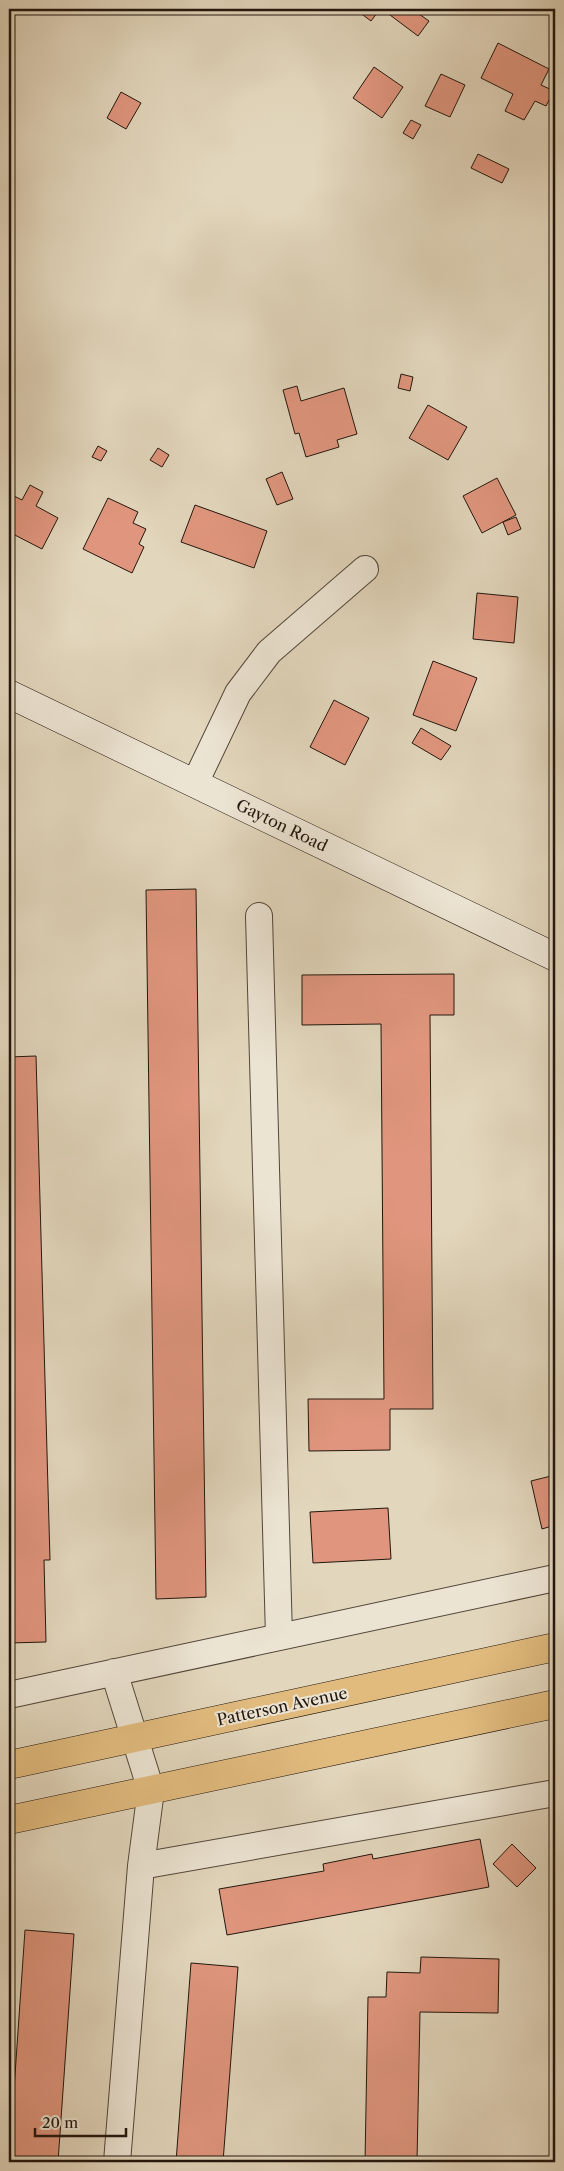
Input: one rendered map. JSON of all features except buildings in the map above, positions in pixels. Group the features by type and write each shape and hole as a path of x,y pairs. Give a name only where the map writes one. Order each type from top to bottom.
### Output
{"main road":[{"name":"Patterson Avenue","path":"9,1765 555,1647"},
{"path":"9,1820 555,1704"}],"street":[{"path":"194,783 238,693 269,652 365,569"},
{"name":"Gayton Road","path":"9,694 555,957"},
{"path":"260,916 279,1637"},
{"path":"9,1695 555,1578"},
{"path":"114,1672 151,1790 141,1866 117,2162"},
{"path":"141,1866 555,1793"}]}
